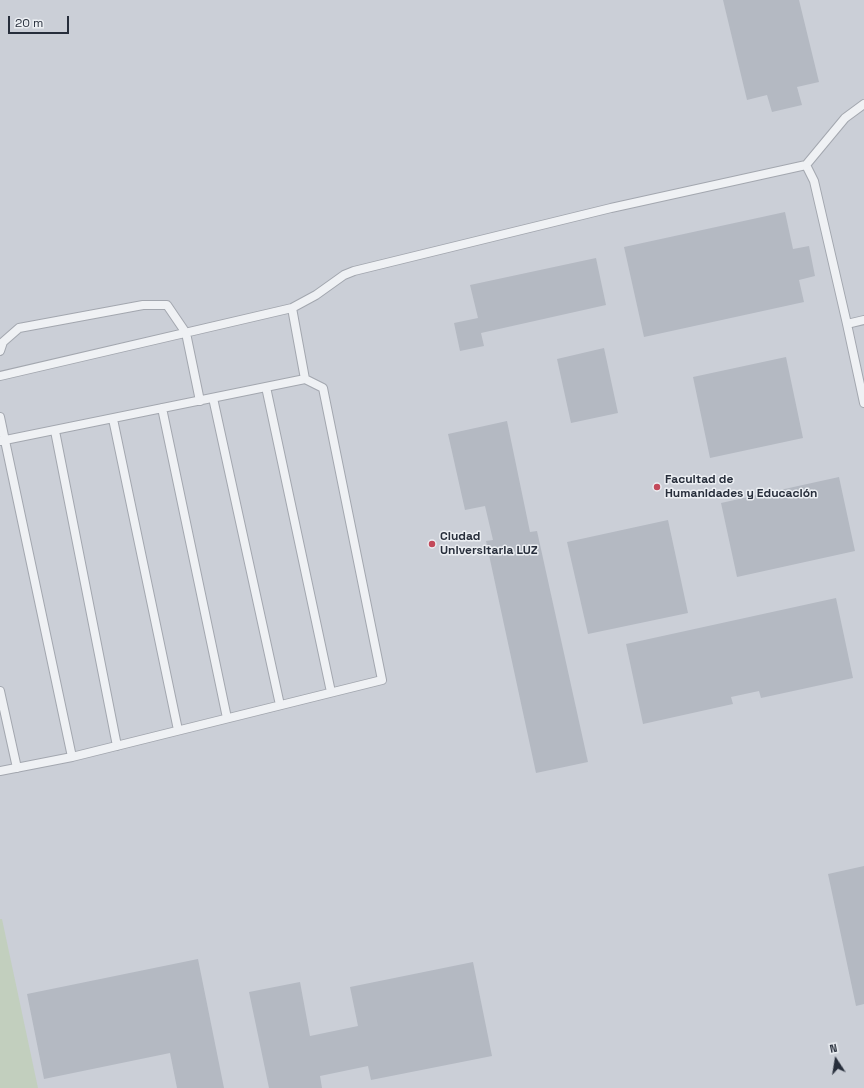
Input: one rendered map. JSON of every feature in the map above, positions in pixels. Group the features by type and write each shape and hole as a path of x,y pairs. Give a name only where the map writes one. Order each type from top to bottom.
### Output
{"lane":[{"path":"0,376 292,308 316,295 344,275 354,271 611,208 806,165 845,118 864,104"},
{"path":"806,165 814,181 848,324 864,403"},
{"path":"0,351 3,342 19,328 143,305 167,305 186,333 200,401"},
{"path":"292,308 305,379"},
{"path":"848,324 864,320"},
{"path":"0,772 118,746 382,680 323,388 305,379 2,441"},
{"path":"266,387 331,692"},
{"path":"213,398 280,705"},
{"path":"162,408 227,718"},
{"path":"0,417 2,441 72,757"},
{"path":"113,418 178,730"},
{"path":"55,430 118,746"},
{"path":"0,691 17,768"}],"shaded area":[{"name":"Ciudad Universitaria LUZ","path":"0,0 864,0 864,1088 0,1088"}],"green space":[{"path":"0,919 2,919 38,1088 0,1088"}],"building":[{"path":"723,0 799,0 819,82 797,87 802,105 772,112 767,95 747,100"},
{"path":"785,212 793,249 809,246 815,276 799,280 804,302 644,337 624,247"},
{"path":"596,258 606,305 481,333 484,346 460,351 454,323 478,318 470,285"},
{"path":"604,348 618,413 571,423 557,359"},
{"path":"786,357 803,438 710,458 693,377"},
{"path":"507,421 530,532 537,531 588,762 536,773 486,541 493,540 485,506 465,510 448,434"},
{"path":"839,477 855,551 737,577 721,503"},
{"path":"668,520 688,613 588,634 567,542"},
{"path":"836,598 853,678 761,698 759,691 731,697 733,704 643,724 626,644"},
{"path":"864,866 864,1004 856,1006 828,874"},
{"path":"198,959 224,1088 177,1088 170,1053 44,1079 27,994"},
{"path":"473,962 492,1056 371,1080 368,1066 320,1076 322,1088 269,1088 249,992 300,982 310,1036 358,1026 350,987"}],"place":[{"name":"Facultad de Humanidades y Educación","path":"657,487"},
{"name":"Ciudad Universitaria LUZ","path":"432,544"}]}
